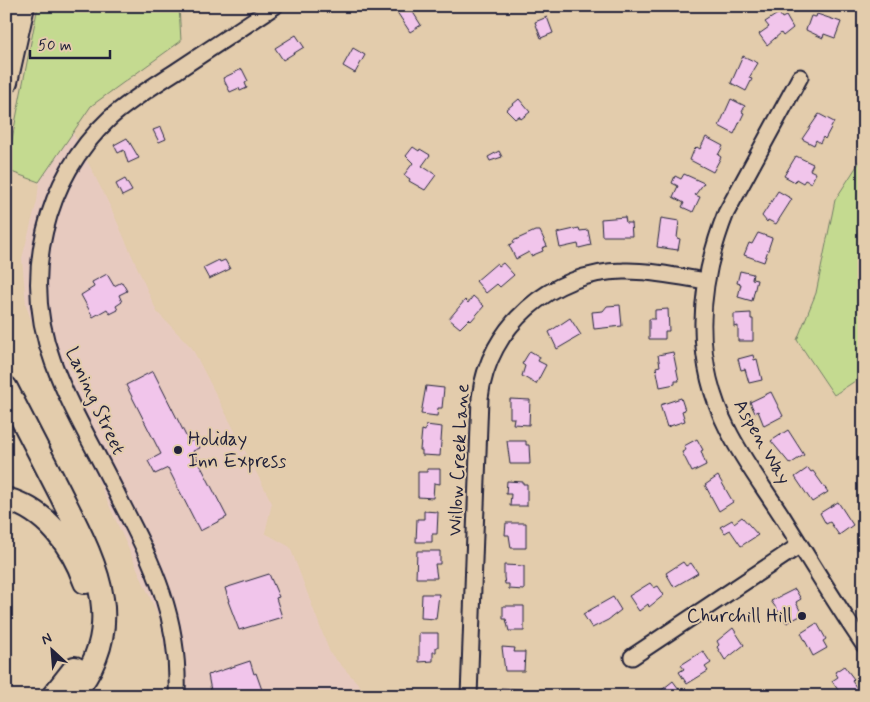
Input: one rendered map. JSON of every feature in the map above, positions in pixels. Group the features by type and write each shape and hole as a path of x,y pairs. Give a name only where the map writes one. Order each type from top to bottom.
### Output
{"highway":[{"path":"6,19 10,6"},
{"path":"6,82 23,6"},
{"path":"6,388 87,546 100,580 103,596 104,624 98,652 89,671 72,696"},
{"path":"6,499 26,508 54,528 74,554 86,584 90,615 84,647 67,680 53,696"}],"street":[{"name":"Laning Street","path":"177,696 177,658 173,633 160,583 52,361 39,299 39,254 43,232 58,192 80,152 111,117 145,92 275,6"},
{"name":"Aspen Way","path":"800,77 726,213 712,253 706,281 702,312 703,346 706,369 729,432 864,645"},
{"name":"Willow Creek Lane","path":"469,696 480,398 486,370 500,341 516,319 534,301 563,285 591,275 629,271 706,281"},
{"path":"632,657 800,545"}],"shaded area":[{"path":"73,133 111,208 157,312 192,348 272,503 265,533 290,547 330,653 363,689 366,696 170,696 171,689 160,620 59,392 26,305 22,258 37,201 39,182"}],"green space":[{"path":"38,6 179,6 181,41 91,106 39,182 6,170"},
{"path":"864,155 864,375 834,395 797,340 816,293 835,200"}],"building":[{"path":"393,6 409,6 421,25 410,32"},
{"path":"779,13 782,18 786,16 793,28 783,36 781,33 767,45 759,34 769,27 765,22"},
{"path":"817,14 841,22 835,38 824,34 823,38 806,30 811,16 816,17"},
{"path":"547,17 553,33 541,38 535,22"},
{"path":"296,35 304,47 283,60 275,48"},
{"path":"353,48 365,55 355,73 343,66"},
{"path":"743,56 758,63 749,78 752,79 746,91 731,83"},
{"path":"242,69 248,81 245,83 247,88 240,91 239,88 230,92 223,78"},
{"path":"519,99 530,112 521,119 519,116 515,119 506,110"},
{"path":"731,99 745,106 742,112 744,113 734,134 719,126"},
{"path":"819,114 834,122 825,139 823,137 820,143 816,140 814,145 802,139"},
{"path":"161,127 166,139 159,142 153,130"},
{"path":"706,137 723,146 718,155 721,157 713,172 690,160 694,150 697,147 700,149"},
{"path":"127,138 139,158 128,163 124,150 118,153 114,145"},
{"path":"413,147 430,155 422,166 436,175 425,190 409,181 410,179 404,175 413,163 406,156"},
{"path":"499,151 502,157 490,161 488,157"},
{"path":"796,156 813,164 810,170 816,173 811,183 805,180 803,183 796,179 795,182 784,176"},
{"path":"684,174 704,183 695,195 700,197 693,212 682,207 684,203 673,197 678,186 672,183 675,176 681,179"},
{"path":"125,179 132,191 122,196 116,184"},
{"path":"778,191 792,199 776,224 768,220 767,222 762,216"},
{"path":"625,217 626,223 631,223 632,236 602,236 601,219"},
{"path":"661,218 679,221 677,238 680,239 678,250 657,247"},
{"path":"579,228 580,231 588,230 591,245 579,248 578,244 560,248 557,233"},
{"path":"535,231 540,231 547,246 542,248 543,251 531,256 529,252 516,259 509,245 514,243 513,241"},
{"path":"758,233 772,238 764,262 744,255 749,243 752,244"},
{"path":"219,260 220,262 225,260 230,269 209,279 203,268"},
{"path":"497,263 499,266 503,263 514,275 500,287 497,284 486,293 476,281"},
{"path":"740,271 753,274 752,279 757,280 752,301 738,297 741,284 737,283"},
{"path":"107,274 114,286 122,282 127,291 119,295 122,302 116,306 118,310 110,314 107,309 93,317 81,295 94,287 92,282"},
{"path":"473,296 484,306 471,321 469,319 460,328 449,319 465,300 468,303"},
{"path":"620,305 622,326 594,329 592,312 603,311 607,306"},
{"path":"668,309 669,331 665,331 665,339 649,339 649,319 655,319 655,310"},
{"path":"751,313 751,319 753,319 753,341 738,341 738,326 734,327 734,314"},
{"path":"570,318 581,335 557,349 549,332"},
{"path":"530,351 540,357 538,361 546,365 536,384 522,376 525,366 522,364"},
{"path":"673,352 679,381 675,381 675,384 660,387 656,367 660,366 658,355"},
{"path":"753,355 754,360 757,359 762,380 749,383 745,369 741,370 738,359"},
{"name":"Holiday Inn Express","path":"153,371 189,442 196,439 200,448 193,451 227,517 200,531 168,468 155,474 148,461 161,454 126,385"},
{"path":"426,386 444,388 442,408 438,408 437,416 421,414"},
{"path":"771,392 783,416 764,426 758,411 755,413 750,402"},
{"path":"681,398 685,410 682,411 685,421 667,427 660,405"},
{"path":"510,399 530,400 529,425 513,424 514,418 510,418"},
{"path":"426,425 442,427 440,456 422,455 422,450 420,450 422,430 425,431"},
{"path":"788,430 804,455 790,464 771,441"},
{"path":"697,439 703,450 701,451 706,465 692,472 682,452 686,450 684,446"},
{"path":"507,441 526,441 526,445 529,445 530,464 510,464"},
{"path":"808,468 811,472 813,471 828,492 812,502 795,477"},
{"path":"427,469 440,469 440,484 434,483 433,498 418,497 418,472 427,472"},
{"path":"718,476 733,502 719,511 705,485"},
{"path":"507,481 527,484 527,506 510,506 511,494 506,494"},
{"path":"838,502 853,525 839,535 830,522 826,524 820,513"},
{"path":"424,511 438,512 437,534 432,534 432,542 416,542 417,519 424,519"},
{"path":"742,517 758,535 741,546 730,530 725,533 720,527 732,520 734,523"},
{"path":"506,523 526,523 526,548 511,548 509,535 505,535"},
{"path":"864,537 864,567 857,555 863,552 859,540"},
{"path":"417,551 440,551 440,564 435,564 437,578 416,578"},
{"path":"683,562 686,566 691,563 698,573 674,587 666,573"},
{"path":"504,565 524,566 524,590 509,589 509,584 505,584"},
{"path":"269,574 279,597 276,598 282,617 239,630 225,588"},
{"path":"650,583 654,588 658,586 664,595 649,607 648,604 639,611 629,596"},
{"path":"795,589 801,599 796,602 802,615 787,623 771,601"},
{"path":"422,594 439,594 436,619 421,618"},
{"path":"613,597 621,610 608,620 592,628 583,614"},
{"path":"503,606 524,606 524,631 509,631 506,619 503,619"},
{"path":"817,623 826,639 823,641 827,648 813,656 801,633"},
{"path":"733,628 744,645 725,660 717,647 719,645 717,641"},
{"path":"419,633 438,633 438,647 436,647 436,652 433,652 433,661 419,662"},
{"path":"502,647 515,648 514,652 525,652 524,671 505,671"},
{"path":"703,651 711,663 705,667 708,671 687,684 679,672 684,669 681,665"},
{"path":"250,661 262,690 260,691 261,696 212,696 208,675"},
{"path":"844,666 854,679 852,681 860,693 855,696 842,696 832,681 838,677 835,672"},
{"path":"673,681 684,696 654,696"},
{"path":"501,688 522,689 521,696 501,696"}],"place":[{"name":"Holiday Inn Express","path":"178,450"},
{"name":"Churchill Hill","path":"802,616"}]}
